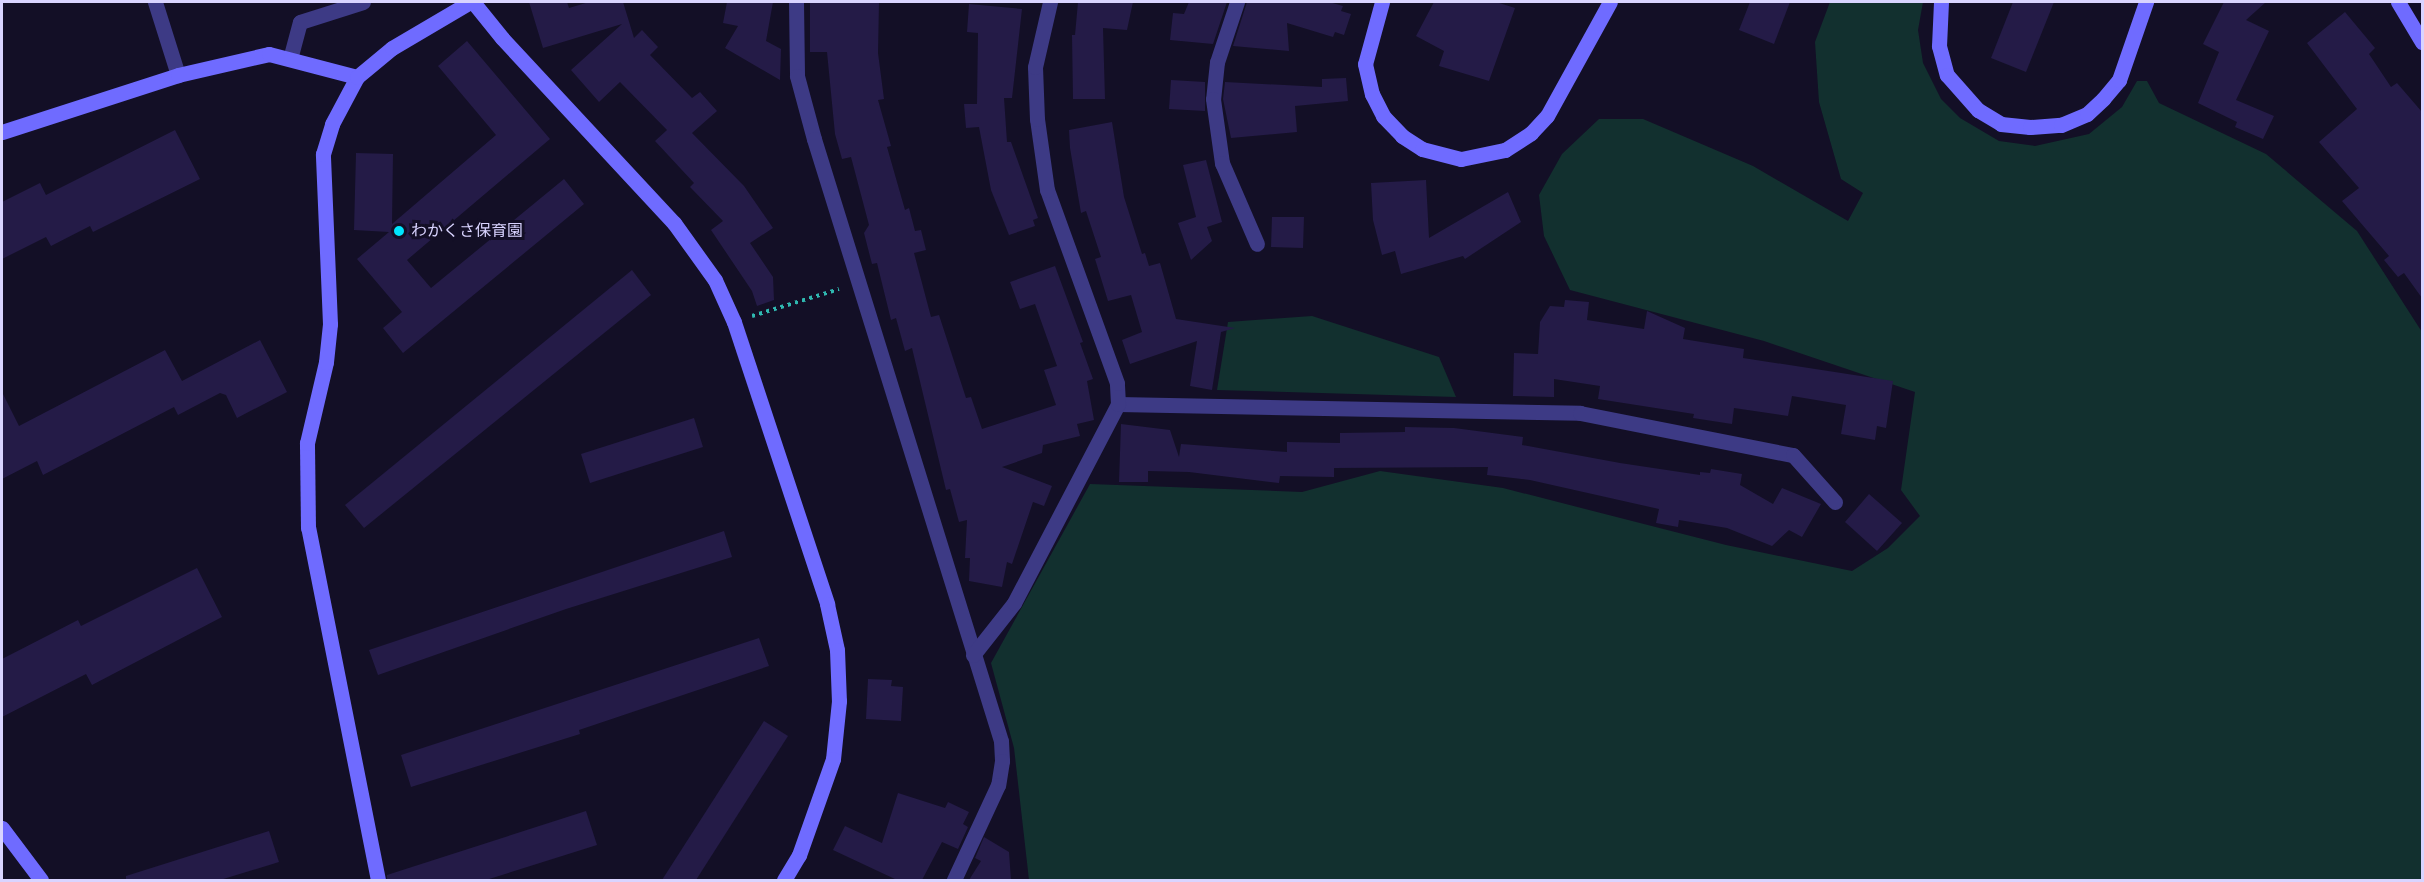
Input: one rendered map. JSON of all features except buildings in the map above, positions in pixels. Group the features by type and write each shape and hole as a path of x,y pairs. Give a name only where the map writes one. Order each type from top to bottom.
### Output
{"street":[{"path":"155,2 178,75"},
{"path":"290,59 300,22 363,2"},
{"path":"378,880 308,528 305,484 307,443 326,362 330,324 323,154 332,123 357,77 392,48 472,2 502,38 674,223 715,280 734,322 827,604 837,650 840,701 833,759 799,855 784,880"},
{"path":"796,2 797,76 1001,741 1002,761 989,809 954,880"},
{"path":"973,655 1014,603 1118,404 1117,382 1047,189 1036,119 1035,67 1050,2"},
{"path":"1237,2 1217,62 1213,99 1222,163 1257,244"},
{"path":"1382,2 1365,64 1372,94 1383,116 1402,136 1422,149 1461,159 1505,150 1531,133 1547,116 1610,2"},
{"path":"1941,2 1939,46 1947,75 1978,110 2001,124 2030,127 2061,125 2087,114 2103,99 2119,80 2146,2"},
{"path":"2398,2 2422,42"},
{"path":"2,132 178,75 269,54 357,77"},
{"path":"1118,404 1580,413 1793,455 1835,502"},
{"path":"2,828 41,880"}],"path":[{"path":"734,322 860,282"}],"green space":[{"path":"1830,2 1923,2 1918,30 1923,63 1941,99 1960,118 1999,141 2035,146 2089,134 2122,107 2137,81 2147,81 2159,103 2266,154 2357,231 2422,332 2422,880 1029,880 1014,748 991,663 1090,484 1302,492 1380,471 1503,488 1726,545 1852,571 1888,548 1920,516 1901,490 1915,392 1764,341 1570,290 1544,236 1539,195 1562,154 1599,119 1643,119 1753,166 1848,221 1863,193 1841,179 1819,102 1815,42"},
{"path":"1312,316 1439,357 1456,397 1217,390 1228,322"}],"place":[{"name":"わかくさ保育園","path":"399,231"}]}
